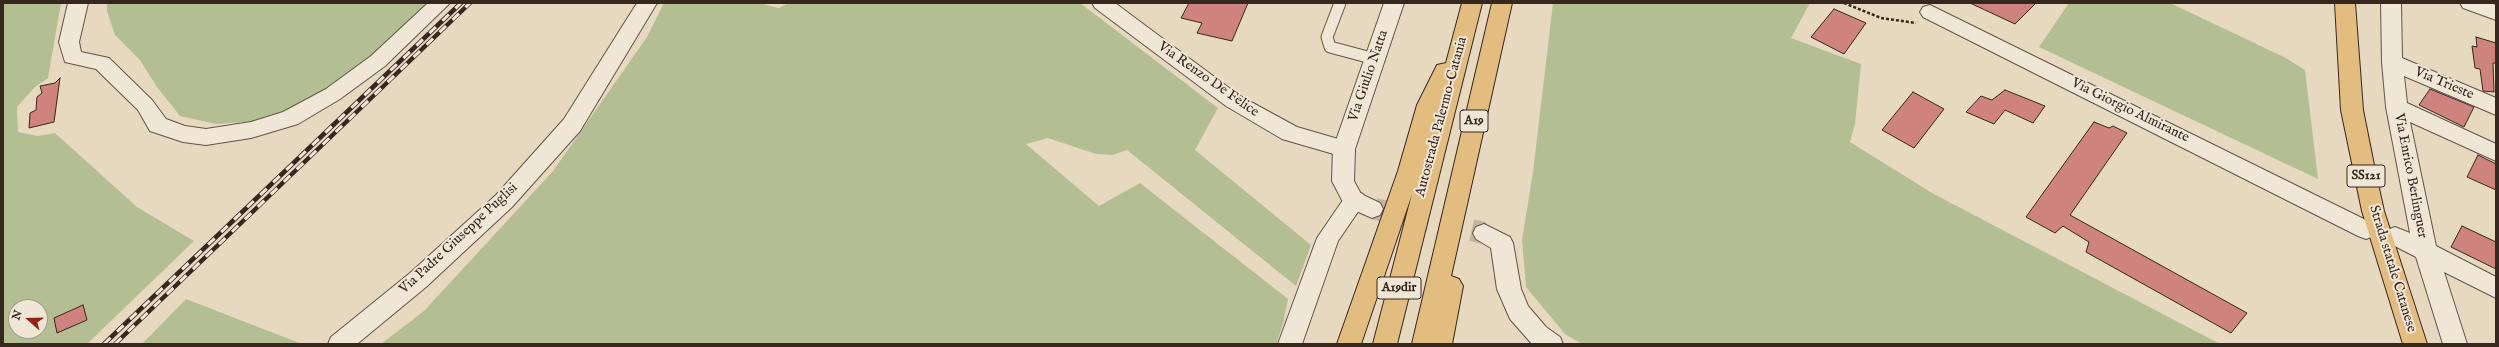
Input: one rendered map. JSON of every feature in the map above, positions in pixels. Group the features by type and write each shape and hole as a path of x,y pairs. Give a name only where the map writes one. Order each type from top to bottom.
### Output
{"main road":[{"name":"A19","path":"1447,239 1502,3"},
{"path":"1440,344 1506,3"},
{"name":"Strada statale Catanese","path":"2345,3 2346,49 2352,110 2364,170 2376,218 2415,344"},
{"path":"1349,344 1409,171 1428,105 1471,8"},
{"name":"Autostrada Palermo-Catania","path":"1412,231 1471,8"},
{"name":"A19dir","path":"1385,344 1412,231"},
{"name":"A19dir","path":"1424,344 1447,239"}],"street":[{"path":"78,3 69,42 72,57 102,63 145,105 158,126 182,134 206,137 251,130 290,118 333,94 378,61 440,3"},
{"name":"Via Padre Giuseppe Puglisi","path":"340,344 395,298 504,201 572,125 647,3"},
{"name":"Via Renzo De Felice","path":"1102,3 1233,101 1290,133 1344,149"},
{"name":"Via Giulio Natta","path":"1290,344 1328,238 1364,204 1343,181 1344,149 1394,3"},
{"name":"Via Enrico Berlinguer","path":"2391,3 2392,62 2397,107 2426,253 2455,344"},
{"path":"2470,3 2496,13"},
{"name":"Via Giorgio Almirante","path":"1930,12 2330,210 2366,226"},
{"name":"Via Trieste","path":"2392,62 2496,107"},
{"path":"2397,107 2496,153"},
{"path":"1484,233 1502,243 1509,289 1518,312 1537,334 1551,344"},
{"path":"2395,240 2426,253 2496,288"}],"lane":[{"path":"1340,3 1327,37 1330,47 1375,59"}],"path":[{"path":"1844,3 1882,18 1917,24 1930,12"}],"green space":[{"path":"3,3 61,3 48,78 35,87 17,107 18,132 38,136 55,133 137,207 194,241 87,344 3,344"},
{"path":"107,3 431,3 358,67 302,105 260,121 216,124 180,116 157,87 140,60 115,35 107,11"},
{"path":"664,3 759,3 779,8 789,3 1080,3 1218,108 1195,150 1311,245 1296,286 1127,150 1113,155 1096,154 1048,138 1026,144 1099,206 1140,183 1288,299 1283,324 1276,344 381,344 424,311 553,171 647,37"},
{"path":"1553,3 1810,3 1791,38 1861,64 1855,124 1850,142 1932,193 2220,344 1582,344 1565,334 1526,287 1522,240 1533,172"},
{"path":"2069,3 2170,3 2286,58 2305,70 2318,179 2039,47"},
{"path":"186,299 302,344 142,344"}],"building":[{"path":"1189,3 1248,3 1232,41 1197,33 1202,23 1181,18"},
{"path":"1970,3 2036,3 2015,24"},
{"path":"1834,9 1866,23 1844,54 1811,37"},
{"path":"2476,37 2496,43 2496,63 2493,63 2494,92 2483,91 2480,69 2475,68 2472,46 2477,47"},
{"path":"60,78 54,122 29,128 30,113 36,110 37,97 42,93 40,86 55,83"},
{"path":"2430,89 2474,107 2464,127 2419,105"},
{"path":"2005,90 2045,106 2033,123 2005,110 1994,124 1966,112 1981,96 1992,100"},
{"path":"1913,92 1944,109 1914,148 1882,130"},
{"path":"2094,122 2109,128 2113,126 2127,133 2070,215 2247,313 2231,333 2086,252 2089,242 2063,226 2055,233 2026,217"},
{"path":"2478,155 2496,164 2496,190 2467,177"},
{"path":"2462,226 2496,242 2496,269 2451,247"},
{"path":"83,305 87,320 57,333 54,318"}],"tunnel":[{"path":"1375,209 1484,233"}],"railway":[{"path":"104,344 461,3"},
{"path":"115,344 470,3"}]}
